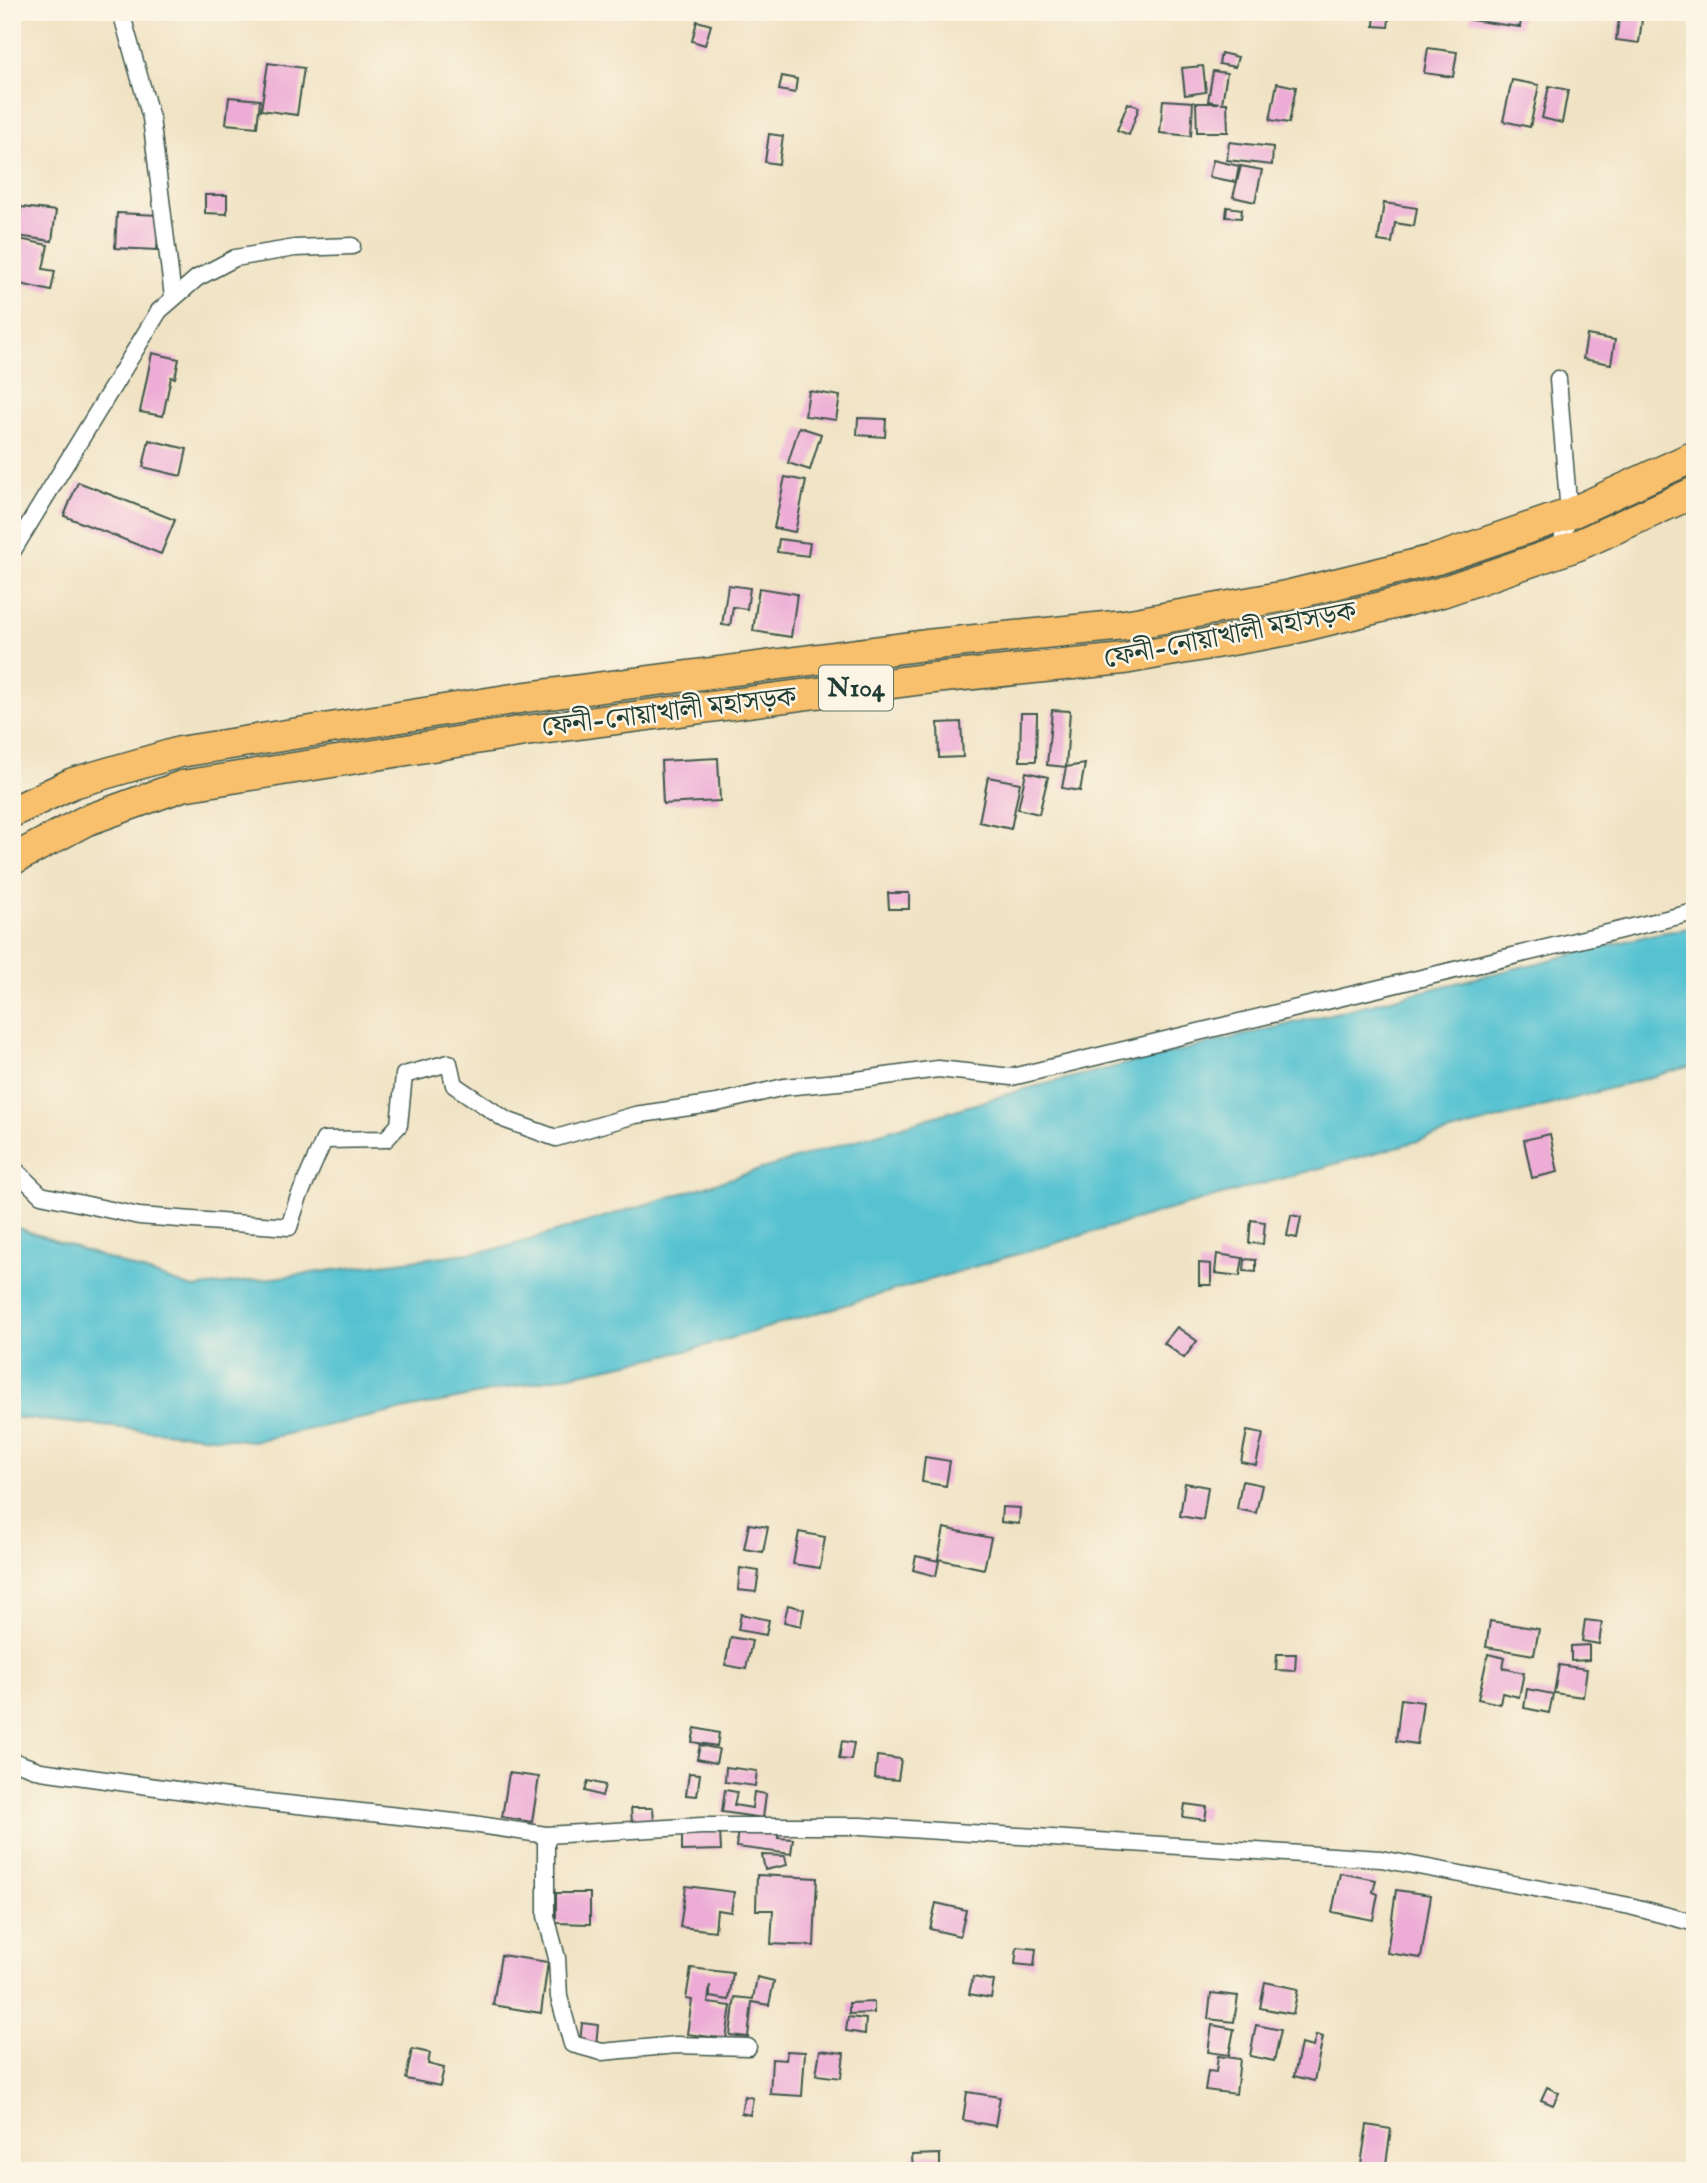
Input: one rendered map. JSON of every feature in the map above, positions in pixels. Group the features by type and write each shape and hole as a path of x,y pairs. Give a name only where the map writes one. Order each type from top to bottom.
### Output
{"highway":[{"name":"ফেনী-নোয়াখালী মহাসড়ক","path":"12,812 73,783 180,752 526,697 926,645 1125,625 1286,596 1437,559 1569,514 1695,456"},
{"name":"ফেনী-নোয়াখালী মহাসড়ক","path":"12,860 85,821 182,786 539,730 924,679 1138,657 1288,631 1429,595 1559,552 1695,492"}],"street":[{"path":"121,12 151,118 173,297"},
{"path":"12,552 159,311 173,297 197,278 235,258 295,248 352,246"},
{"path":"1558,379 1569,514 1559,552"},
{"path":"12,1167 41,1195 139,1216 289,1227 298,1199 324,1140 387,1139 399,1125 404,1075 449,1063 454,1085 506,1120 556,1138 635,1115 717,1103 784,1087 938,1069 1012,1077 1695,912"},
{"path":"12,1761 41,1771 242,1799 473,1824 546,1835 702,1826 861,1826 1381,1859 1630,1906 1695,1923"},
{"path":"546,1835 546,1916 557,1958 559,1997 572,2044 602,2052 676,2045 748,2048"}],"water":[{"path":"1695,927 1695,1065 1182,1206 691,1350 253,1441 12,1417 12,1226 193,1288 499,1249 1021,1090 1655,934"}],"building":[{"path":"1375,12 1390,12 1388,27 1374,26"},
{"path":"1471,12 1522,12 1520,27 1470,20"},
{"path":"1620,12 1643,12 1639,43 1616,40"},
{"path":"697,21 711,25 705,45 692,41"},
{"path":"1428,48 1457,52 1453,77 1424,73"},
{"path":"1221,53 1238,57 1235,67 1219,64"},
{"path":"268,63 304,68 297,115 261,110"},
{"path":"1203,66 1206,92 1185,95 1182,68"},
{"path":"1213,71 1227,73 1222,103 1227,103 1228,132 1197,132 1196,103 1219,103 1208,101"},
{"path":"782,76 797,79 795,93 779,90"},
{"path":"1512,80 1539,85 1530,127 1503,121"},
{"path":"1277,83 1296,87 1289,123 1270,120"},
{"path":"1549,86 1568,90 1562,123 1542,118"},
{"path":"229,97 260,100 257,127 226,124"},
{"path":"1163,100 1193,102 1191,136 1160,133"},
{"path":"1128,103 1139,107 1129,135 1117,130"},
{"path":"769,134 783,136 779,164 765,162"},
{"path":"1229,142 1273,147 1272,165 1227,160"},
{"path":"1213,160 1239,166 1236,182 1209,177"},
{"path":"1241,166 1262,170 1255,202 1233,197"},
{"path":"205,195 227,195 227,214 205,213"},
{"path":"1384,203 1417,208 1414,226 1395,223 1392,243 1378,241"},
{"path":"21,207 56,211 52,241 17,236"},
{"path":"1227,207 1242,209 1241,218 1226,217"},
{"path":"117,213 159,215 157,250 115,248"},
{"path":"19,239 48,245 43,269 55,271 51,291 12,282"},
{"path":"1587,335 1615,340 1611,364 1583,359"},
{"path":"152,353 179,359 175,378 171,377 163,416 140,412"},
{"path":"809,391 840,396 836,420 805,416"},
{"path":"858,418 886,419 885,437 857,435"},
{"path":"799,427 821,434 810,470 788,463"},
{"path":"149,440 187,449 181,476 143,467"},
{"path":"785,477 806,481 795,532 774,528"},
{"path":"78,482 175,520 161,554 64,516"},
{"path":"779,539 810,543 808,556 777,552"},
{"path":"728,585 750,588 747,609 733,607 730,626 722,625"},
{"path":"759,588 797,594 791,637 753,631"},
{"path":"1052,710 1070,711 1066,767 1047,765"},
{"path":"1021,713 1037,713 1036,761 1020,761"},
{"path":"961,722 963,757 939,758 938,723"},
{"path":"718,758 720,801 663,804 661,761"},
{"path":"1085,764 1080,791 1062,788 1066,767"},
{"path":"1026,772 1048,777 1039,814 1018,809"},
{"path":"988,777 1020,783 1011,829 979,822"},
{"path":"888,893 909,893 909,909 889,909"},
{"path":"1550,1134 1558,1172 1532,1178 1524,1140"},
{"path":"1291,1215 1301,1217 1297,1238 1287,1236"},
{"path":"1251,1220 1265,1222 1263,1244 1249,1243"},
{"path":"1217,1254 1243,1258 1240,1276 1215,1273"},
{"path":"1245,1259 1256,1260 1256,1272 1244,1271"},
{"path":"1199,1263 1211,1264 1211,1285 1199,1285"},
{"path":"1177,1327 1197,1341 1184,1358 1164,1343"},
{"path":"1247,1431 1263,1434 1256,1465 1241,1462"},
{"path":"925,1457 950,1461 946,1486 922,1482"},
{"path":"1242,1481 1262,1485 1256,1513 1237,1509"},
{"path":"1185,1483 1208,1487 1203,1520 1180,1516"},
{"path":"1002,1507 1020,1508 1019,1524 1001,1522"},
{"path":"749,1524 768,1527 763,1552 744,1549"},
{"path":"944,1528 991,1538 984,1569 938,1559"},
{"path":"799,1532 825,1537 820,1568 793,1564"},
{"path":"916,1556 939,1561 936,1576 913,1570"},
{"path":"740,1568 759,1571 756,1592 738,1590"},
{"path":"788,1605 804,1609 801,1626 784,1622"},
{"path":"741,1614 769,1620 766,1635 738,1630"},
{"path":"1585,1620 1602,1622 1599,1644 1582,1641"},
{"path":"1490,1621 1539,1629 1534,1655 1486,1647"},
{"path":"731,1637 752,1641 746,1669 725,1665"},
{"path":"1589,1645 1589,1660 1571,1661 1571,1646"},
{"path":"1277,1654 1296,1654 1295,1671 1276,1670"},
{"path":"1488,1654 1505,1658 1503,1668 1524,1673 1519,1697 1502,1693 1500,1704 1478,1699"},
{"path":"1559,1665 1587,1669 1583,1697 1554,1693"},
{"path":"1527,1689 1553,1694 1549,1713 1524,1708"},
{"path":"1401,1699 1423,1702 1417,1744 1396,1741"},
{"path":"695,1728 719,1733 717,1746 692,1742"},
{"path":"842,1741 854,1743 851,1760 839,1759"},
{"path":"700,1745 719,1749 716,1763 697,1759"},
{"path":"877,1756 901,1759 898,1780 875,1778"},
{"path":"726,1767 757,1771 755,1786 725,1782"},
{"path":"509,1773 539,1777 532,1822 502,1817"},
{"path":"689,1773 700,1774 697,1796 686,1795"},
{"path":"588,1781 605,1785 602,1796 585,1791"},
{"path":"725,1790 737,1792 734,1805 752,1808 754,1792 766,1794 763,1818 722,1812"},
{"path":"1185,1804 1207,1807 1205,1820 1183,1817"},
{"path":"631,1808 653,1808 654,1823 632,1823"},
{"path":"738,1828 778,1833 778,1838 793,1839 791,1854 736,1847"},
{"path":"720,1831 721,1850 682,1851 682,1832"},
{"path":"762,1855 785,1856 787,1865 765,1870"},
{"path":"1340,1873 1376,1880 1373,1892 1378,1894 1373,1920 1332,1912"},
{"path":"757,1875 817,1878 814,1946 771,1944 773,1910 756,1910"},
{"path":"686,1886 734,1892 731,1912 717,1910 715,1931 680,1927"},
{"path":"1396,1890 1431,1895 1421,1958 1387,1953"},
{"path":"556,1893 590,1893 590,1924 556,1923"},
{"path":"936,1903 966,1910 960,1936 930,1929"},
{"path":"1017,1947 1036,1949 1034,1966 1015,1964"},
{"path":"501,1955 548,1962 541,2013 493,2005"},
{"path":"691,1968 733,1973 729,2000 710,1997 710,1985 708,2003 731,2006 726,2039 687,2034 692,2000 686,1999"},
{"path":"757,1977 774,1981 769,2005 752,2002 748,2037 730,2035 735,1997 753,1999"},
{"path":"973,1977 994,1981 991,1998 969,1994"},
{"path":"1265,1982 1298,1989 1293,2014 1260,2008"},
{"path":"1211,1993 1238,1996 1234,2022 1208,2019"},
{"path":"874,2002 874,2013 849,2014 849,2003"},
{"path":"848,2017 866,2019 865,2034 846,2031"},
{"path":"582,2023 598,2025 596,2045 580,2043"},
{"path":"1212,2025 1234,2029 1229,2055 1208,2052"},
{"path":"1256,2025 1281,2030 1274,2061 1250,2056"},
{"path":"1316,2035 1323,2037 1314,2081 1294,2076 1301,2044 1313,2047"},
{"path":"412,2049 430,2053 428,2064 444,2068 440,2086 406,2079"},
{"path":"820,2050 844,2053 841,2078 816,2075"},
{"path":"787,2051 805,2052 802,2096 770,2094 772,2059 786,2060"},
{"path":"1218,2056 1240,2059 1236,2094 1205,2090 1208,2071 1216,2072"},
{"path":"1547,2087 1559,2093 1553,2105 1541,2100"},
{"path":"967,2092 1000,2097 995,2126 963,2120"},
{"path":"745,2096 753,2098 750,2115 741,2113"},
{"path":"1367,2125 1391,2129 1385,2171 1360,2171"},
{"path":"940,2154 940,2171 913,2171 912,2155"}]}
